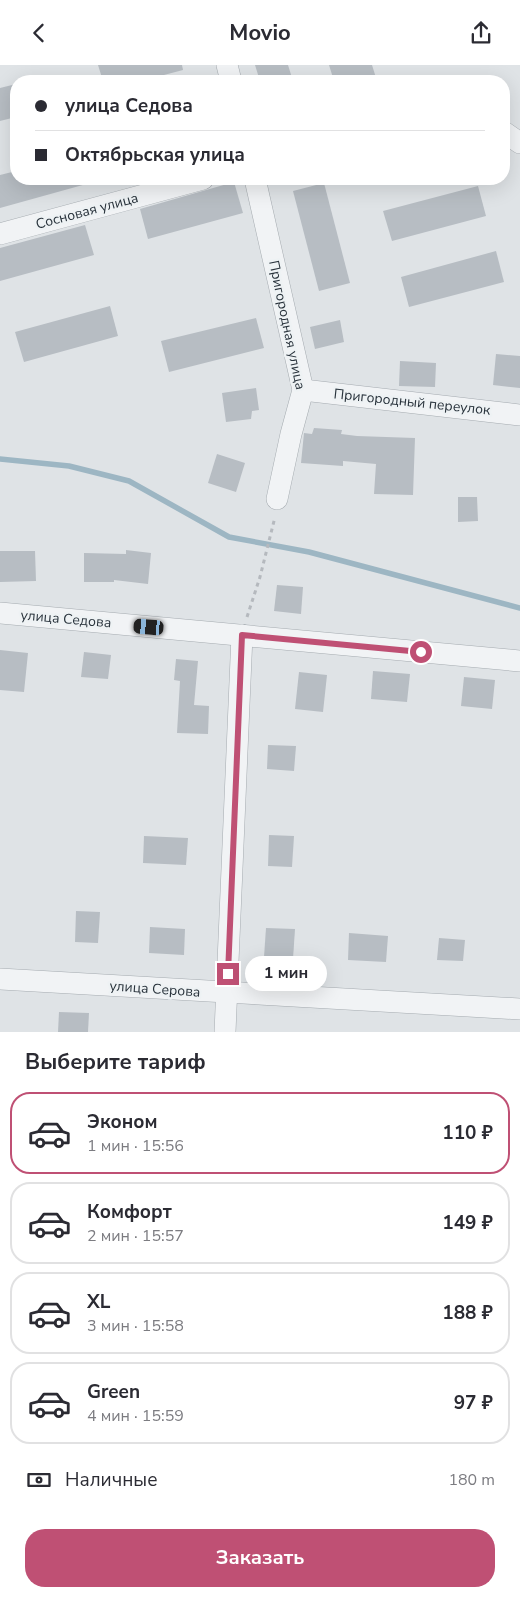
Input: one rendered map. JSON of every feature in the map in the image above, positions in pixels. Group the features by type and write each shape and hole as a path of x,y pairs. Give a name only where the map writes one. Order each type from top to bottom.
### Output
{"street":[{"name":"Сосновая улица","path":"0,234 181,185"},
{"name":"Пригородная улица","path":"256,185 303,390 291,434 276,506"},
{"name":"Пригородный переулок","path":"303,390 520,415"},
{"name":"улица Седова","path":"0,613 520,661"},
{"path":"226,1032 242,635"},
{"name":"улица Серова","path":"0,979 520,1009"}],"path":[{"path":"251,599 260,577 276,506"}],"building":[{"path":"98,65 182,65 183,70 164,75 101,75"},
{"path":"255,65 288,65 291,75 258,75"},
{"path":"329,65 372,65 375,75 332,75"},
{"path":"10,86 10,118 0,121 0,88"},
{"path":"10,172 10,185 83,185 0,208 0,175"},
{"path":"224,185 235,185 243,213 148,239 140,209"},
{"path":"316,185 325,185 350,283 319,291 293,191"},
{"path":"478,186 486,216 392,241 383,211"},
{"path":"85,225 94,255 0,281 0,248"},
{"path":"496,251 504,282 409,307 401,277"},
{"path":"110,306 118,336 24,362 15,332"},
{"path":"256,318 264,348 169,372 161,341"},
{"path":"340,320 344,342 315,349 310,327"},
{"path":"496,354 520,356 520,388 493,385"},
{"path":"400,361 436,363 435,387 399,386"},
{"path":"256,388 259,410 252,411 251,419 226,422 222,393"},
{"path":"314,428 342,430 341,434 357,436 415,438 413,495 374,494 376,464 343,461 343,466 301,463 304,433 312,434"},
{"path":"217,454 245,463 236,492 208,483"},
{"path":"458,497 477,497 478,521 458,522"},
{"path":"126,550 151,553 148,584 114,580 114,582 84,582 84,553 126,554"},
{"path":"0,551 35,551 36,581 0,582"},
{"path":"277,585 303,587 301,614 274,611"},
{"path":"0,650 28,653 24,692 0,690"},
{"path":"84,652 111,655 108,679 81,677"},
{"path":"176,659 198,661 194,705 209,706 208,734 177,733 180,681 174,680"},
{"path":"373,671 410,674 407,702 371,699"},
{"path":"299,672 327,675 323,712 295,709"},
{"path":"464,677 495,680 492,709 461,706"},
{"path":"268,745 296,746 294,771 267,769"},
{"path":"269,835 294,836 292,867 268,866"},
{"path":"144,836 188,838 186,865 143,863"},
{"path":"76,911 100,912 98,943 75,942"},
{"path":"150,927 185,929 184,955 149,953"},
{"path":"266,928 295,929 293,959 264,957"},
{"path":"349,933 388,936 386,962 348,960"},
{"path":"439,938 465,940 463,961 437,960"},
{"path":"59,1012 89,1013 88,1032 58,1032"}],"waterway":[{"path":"0,459 69,466 129,481 229,537 309,552 520,608"}],"route":[{"path":"228,974 242,635 421,652"}]}
